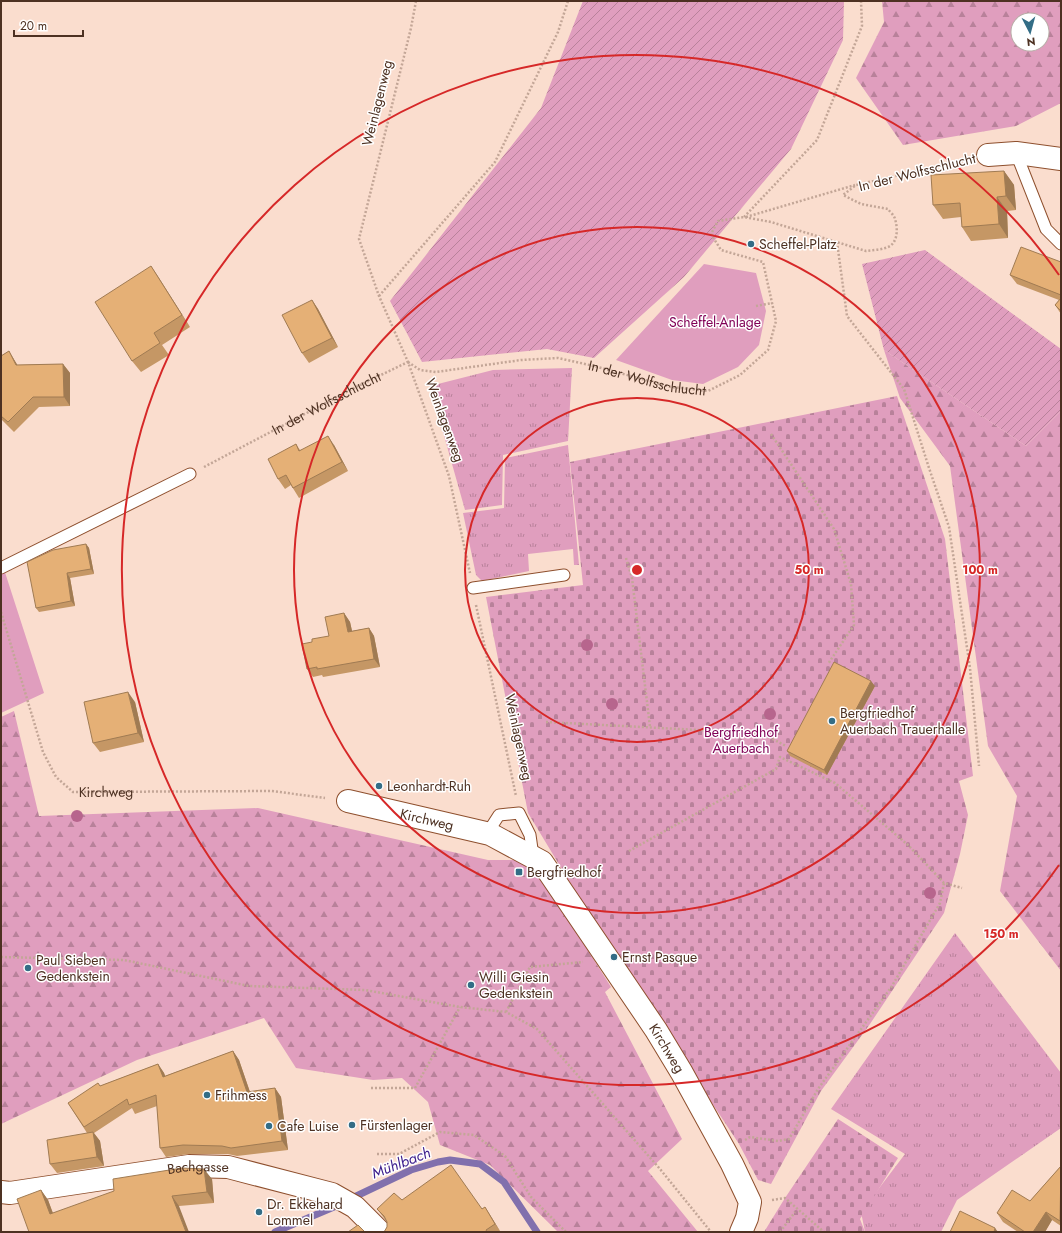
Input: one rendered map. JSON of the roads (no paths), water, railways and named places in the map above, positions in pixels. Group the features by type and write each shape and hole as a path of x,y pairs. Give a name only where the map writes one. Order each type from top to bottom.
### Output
{"street":[{"name":"In der Wolfsschlucht","path":"988,155 1016,153 1061,159"},
{"name":"Kirchweg","path":"348,801 490,834 542,862 656,1030 725,1150 750,1202 741,1232"},
{"name":"Bachgasse","path":"1,1192 10,1192 189,1166 228,1167 332,1194 346,1202 380,1232"}],"lane":[{"path":"1016,153 1046,229 1061,244"},
{"path":"1,568 190,474"},
{"path":"473,588 564,575"},
{"path":"490,834 490,829 499,815 519,813 530,835 533,856"}],"waterway":[{"name":"Mühlbach","path":"350,1199 411,1170 438,1162 450,1160 480,1164 504,1182 537,1232"},
{"name":"Mühlbach","path":"275,1232 341,1204"}],"place":[{"name":"Scheffel-Platz","path":"751,244"},
{"name":"Bergfriedhof Auerbach Trauerhalle","path":"832,721"},
{"name":"Leonhardt-Ruh","path":"379,786"},
{"name":"Bergfriedhof","path":"519,872"},
{"name":"Ernst Pasque","path":"614,957"},
{"name":"Paul Sieben Gedenkstein","path":"28,968"},
{"name":"Willi Giesin Gedenkstein","path":"471,985"},
{"name":"Frihmess","path":"207,1095"},
{"name":"Fürstenlager","path":"352,1125"},
{"name":"Cafe Luise","path":"269,1126"},
{"name":"Dr. Ekkehard Lommel","path":"259,1212"}],"park label":[{"name":"Scheffel-Anlage","path":"715,322"},
{"name":"Bergfriedhof Auerbach","path":"741,740"}]}
